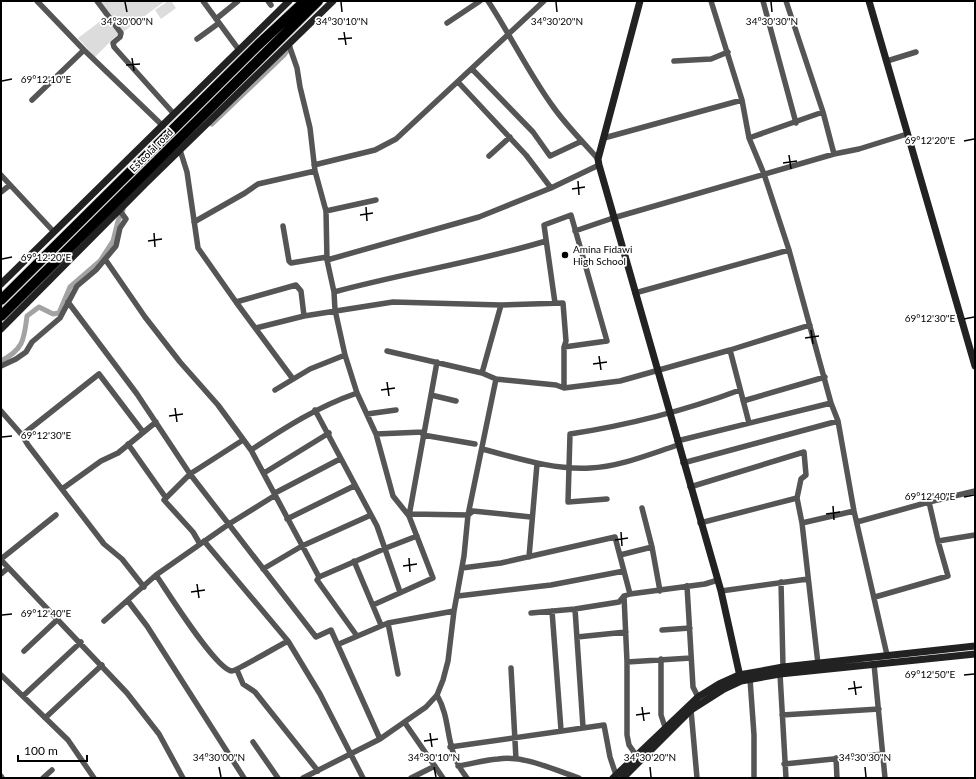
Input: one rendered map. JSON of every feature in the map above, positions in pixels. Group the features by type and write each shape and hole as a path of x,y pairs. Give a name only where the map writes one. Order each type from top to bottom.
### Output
{"highway":[{"name":"Esteolal road","path":"1,300 253,50 305,5 318,1"},
{"name":"Esteolal road","path":"1,316 70,248 305,5"},
{"path":"62,240 70,248"}],"street":[{"path":"37,1 84,50 163,126"},
{"path":"97,1 121,33 120,37 113,43 114,47 174,114"},
{"path":"203,1 239,50"},
{"path":"1,284 289,1"},
{"path":"1,329 122,214 181,152 290,48 333,1"},
{"path":"447,23 480,1"},
{"path":"488,1 510,34 533,77 550,103 598,162 656,370 721,590 740,678"},
{"path":"194,222 258,184 375,150 396,139 544,1"},
{"path":"283,226 289,261 292,263 327,258 479,217 551,188 598,162 640,1"},
{"path":"711,1 742,100 749,138 764,174 789,250 831,403 838,421 854,511 875,597 887,655"},
{"path":"763,1 796,123"},
{"path":"786,1 823,112 834,154"},
{"path":"869,1 907,134 972,348 975,366"},
{"path":"197,39 218,21 235,2"},
{"path":"290,48 298,68 300,87 305,104 315,168 326,211 327,258 334,292 335,310 345,355 357,393 376,434 393,496 410,515 433,578 373,605"},
{"path":"32,100 84,50"},
{"path":"674,61 711,59 728,52"},
{"path":"886,61 916,52"},
{"path":"472,69 533,132 550,156 582,141"},
{"path":"458,82 510,137 551,188"},
{"path":"604,138 742,100"},
{"path":"749,138 796,123 823,112"},
{"path":"575,231 613,218 834,154 859,149 907,134"},
{"path":"489,156 510,137"},
{"path":"181,152 187,172 198,248 293,379"},
{"path":"1,175 54,232"},
{"path":"1,192 10,184"},
{"path":"326,211 376,200"},
{"path":"1,366 16,359 26,352 32,342 60,318 77,286 105,260 116,246 120,228 126,219 122,214"},
{"path":"555,303 544,225 571,215 607,341 564,347"},
{"path":"334,292 410,272 512,251 546,241"},
{"path":"635,293 789,250"},
{"path":"105,260 145,317 180,362 218,405 251,450 319,577"},
{"path":"236,302 296,285 301,291 304,316"},
{"path":"68,302 156,422 190,474 316,637 331,630 339,644 380,739"},
{"path":"256,328 335,310 393,302 501,305 564,303 566,341 564,347 564,388"},
{"path":"482,373 501,305"},
{"path":"387,350 482,373 496,379 556,385 564,388 620,380 730,350 810,325"},
{"path":"730,350 749,423"},
{"path":"275,390 310,369 345,355"},
{"path":"410,515 436,362"},
{"path":"22,435 99,374 143,432"},
{"path":"743,401 825,377"},
{"path":"303,778 380,739 405,723 437,695 448,661 454,611 462,568 468,515 496,379"},
{"path":"607,499 568,502 570,434 622,426 669,412 694,407 740,390"},
{"path":"251,450 315,410 330,402 357,393"},
{"path":"431,395 456,401"},
{"path":"482,449 537,464 590,468 611,464 749,423 831,403"},
{"path":"315,410 329,433 330,440 354,486 362,497 386,548 400,592"},
{"path":"367,414 396,410"},
{"path":"1,411 22,435 28,446 104,544 122,559 144,587"},
{"path":"683,463 838,421"},
{"path":"62,489 101,462 118,453 156,422"},
{"path":"264,473 329,433"},
{"path":"376,434 423,434 475,444"},
{"path":"166,498 190,474 243,440"},
{"path":"128,444 166,498 164,500 288,641 320,694 363,778"},
{"path":"690,487 804,452 806,475 801,479 798,498 818,664"},
{"path":"104,621 156,575 202,542 274,494 340,459"},
{"path":"529,557 531,517 537,464"},
{"path":"287,519 354,486"},
{"path":"857,522 975,491"},
{"path":"700,523 798,498"},
{"path":"875,597 948,576 929,502"},
{"path":"642,508 652,547 660,591"},
{"path":"410,515 468,515 474,511 531,517"},
{"path":"802,522 854,511"},
{"path":"56,515 1,559 8,568 81,642 127,693 159,734 183,778"},
{"path":"263,570 302,546 370,515"},
{"path":"938,541 975,535"},
{"path":"357,636 316,580 319,577 354,561 417,536"},
{"path":"462,568 501,563 615,537 630,594"},
{"path":"620,555 652,547"},
{"path":"354,561 381,625"},
{"path":"1,574 8,568"},
{"path":"458,596 551,585 624,571"},
{"path":"156,575 198,638 224,669 237,670 288,641"},
{"path":"721,590 808,579"},
{"path":"531,613 575,609 619,602 624,596 630,594 705,584 718,580"},
{"path":"781,582 782,715 786,778"},
{"path":"687,586 693,687 698,697"},
{"path":"624,596 627,662 627,735 630,745 636,755"},
{"path":"128,601 156,640 244,778"},
{"path":"575,609 583,727"},
{"path":"339,644 381,625 454,611"},
{"path":"552,611 561,730"},
{"path":"24,651 58,619"},
{"path":"388,623 398,674"},
{"path":"662,630 690,628"},
{"path":"577,637 626,632"},
{"path":"23,696 81,642"},
{"path":"617,777 636,755 698,697 719,684 740,678 818,664 975,646"},
{"path":"617,777 691,710 740,678 750,679 781,670 874,664 975,654"},
{"path":"627,662 691,658"},
{"path":"661,659 661,715 666,727"},
{"path":"874,664 885,778"},
{"path":"45,718 102,665"},
{"path":"511,668 516,759"},
{"path":"237,670 244,684 255,692 318,771"},
{"path":"1,675 68,740 94,778"},
{"path":"750,679 754,735 754,778"},
{"path":"437,695 443,705 450,747 458,766 467,778"},
{"path":"782,715 879,709"},
{"path":"691,710 696,778"},
{"path":"405,723 443,778"},
{"path":"450,747 604,725 610,757 617,777"},
{"path":"253,742 278,778"},
{"path":"784,764 883,754"},
{"path":"458,766 498,758 516,759 579,778"},
{"path":"836,758 837,778"},
{"path":"411,778 435,766"},
{"path":"43,778 52,770"}],"shaded area":[{"path":"100,1 165,1 123,32"},
{"path":"168,1 171,1 176,8 161,19 155,10"},
{"path":"106,17 118,34 95,57 78,38"}],"waterway":[{"path":"212,124 284,55 290,47"},
{"path":"1,361 9,357 19,348 22,343 27,316 39,307 53,314 59,313 70,287 100,261 113,241 118,221 123,210"}],"place":[{"name":"Amina Fidawi High School","path":"565,255"}]}
